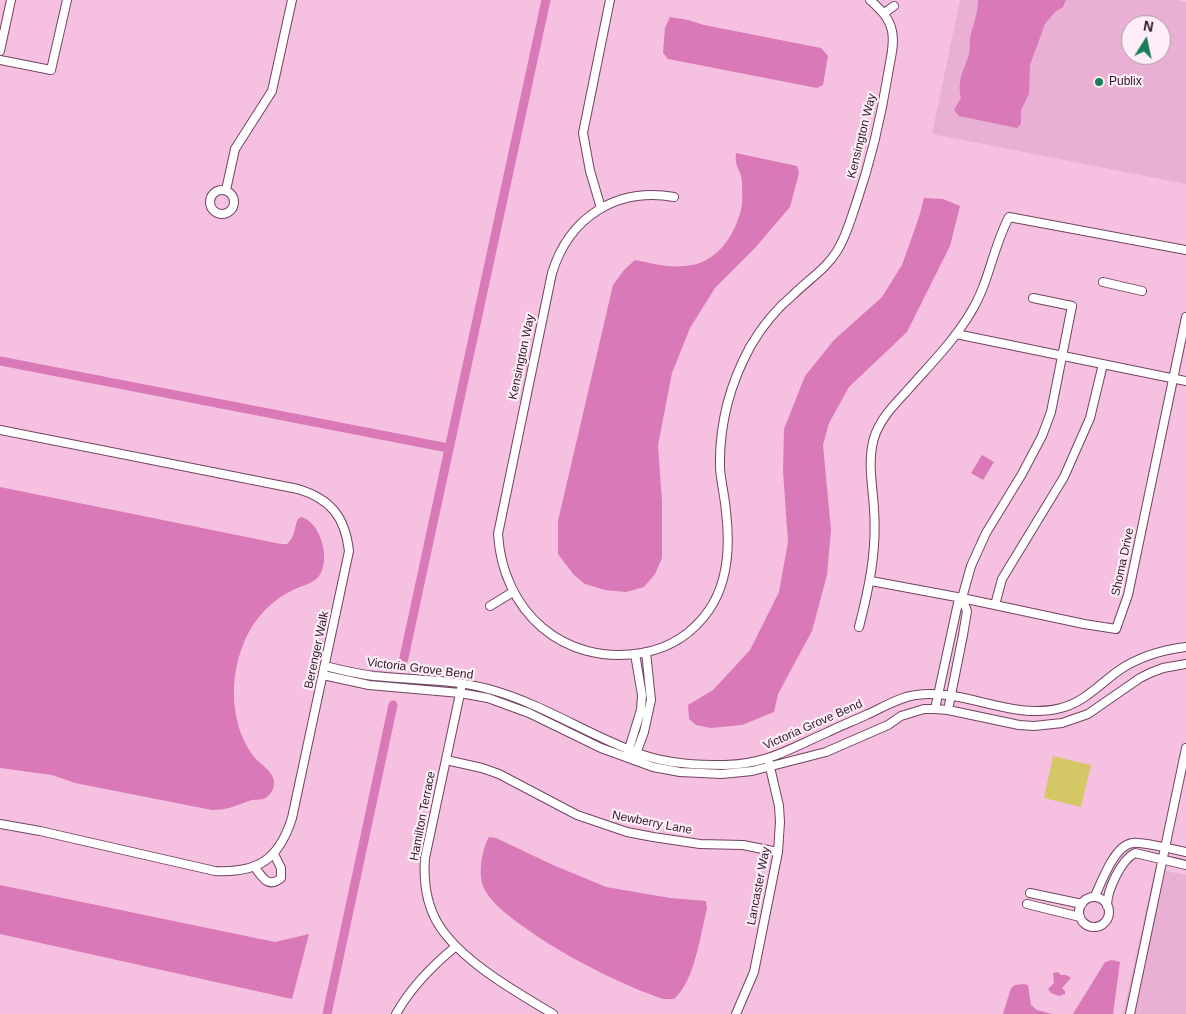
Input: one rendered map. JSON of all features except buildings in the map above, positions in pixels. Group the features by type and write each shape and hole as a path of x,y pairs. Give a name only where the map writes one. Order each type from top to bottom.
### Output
{"street":[{"path":"0,51 11,0"},
{"path":"0,60 51,70 67,0"},
{"path":"226,190 234,148 272,91 292,0"},
{"path":"601,208 590,171 583,133 610,0"},
{"name":"Kensington Way","path":"674,197 638,196 601,208 579,225 556,260 498,534 502,564 513,592 521,605 542,628 567,644 596,653 611,655 634,654 668,645 692,629 710,608 723,582 728,554 728,540 720,469 727,405 742,365 763,328 791,296 829,262 844,238 870,156 886,85 893,40 889,22 884,13 870,0"},
{"path":"884,13 894,6"},
{"path":"859,627 871,581 874,546 874,510 870,459 874,438 884,417 956,334 972,311 993,262 1003,228 1009,217 1186,250"},
{"path":"1104,282 1142,291"},
{"path":"935,708 958,603 962,598 971,566 986,533 1022,474 1051,412 1072,306 1033,298"},
{"name":"Shoma Drive","path":"871,581 1116,629 1128,595 1186,316"},
{"path":"956,334 1186,380"},
{"path":"995,606 1002,580 1067,470 1090,418 1103,364"},
{"name":"Berenger Walk","path":"0,430 298,489 330,505 339,516 345,528 349,551 292,818 287,836 274,854 254,866 235,872 215,871 40,831 0,824"},
{"path":"490,606 513,592"},
{"path":"948,710 967,611 962,598"},
{"name":"Victoria Grove Bend","path":"323,675 368,685 460,693 507,704 630,759 653,767 694,773 722,774 752,771 827,732 900,699 914,695 938,694 1023,711 1059,709 1077,702 1093,692 1134,661 1161,651 1186,647"},
{"path":"633,750 644,732 651,700 646,652"},
{"path":"630,759 641,710 642,695 634,654"},
{"name":"Victoria Grove Bend","path":"325,666 371,675 461,684 490,689 530,703 612,742 664,760 705,765 728,765 769,763 826,752 864,736 907,714 924,709 948,710 1019,725 1034,726 1062,723 1088,714 1145,675 1162,668 1186,664"},
{"name":"Hamilton Terrace","path":"461,684 425,858 425,885 432,912 455,947 502,983 553,1014"},
{"path":"1130,1014 1186,748"},
{"name":"Newberry Lane","path":"446,760 465,763 491,771 577,815 627,832 693,843 743,845 778,852"},
{"name":"Lancaster Way","path":"736,1014 754,972 780,837 779,806 769,763"},
{"path":"1094,896 1116,853 1124,846 1133,842 1186,852"},
{"path":"1027,904 1074,914 1080,917 1089,927 1096,928 1106,920 1109,892 1124,861 1129,856 1135,853 1186,865"},
{"path":"254,866 264,880 269,883 275,883 281,878 282,872 274,854"},
{"path":"1030,893 1082,904"},
{"path":"1080,917 1082,904 1085,900 1094,896 1100,897 1107,906"},
{"path":"396,1014 424,975 455,947"}],"shaded area":[{"path":"960,0 1177,0 1186,2 1186,184 932,134"},
{"path":"978,0 1066,0 1063,7 1055,12 1045,24 1030,65 1029,94 1021,110 1021,124 1017,128 959,116 954,110 961,98 960,82 969,52"},
{"path":"670,17 821,48 828,56 823,85 817,88 668,59 663,53 665,28"},
{"path":"736,153 797,166 799,173 790,207 755,248 715,288 690,328 672,373 658,445 662,502 662,558 655,574 644,587 626,592 605,590 585,584 574,575 558,554 558,521 613,285 624,270 635,260 666,266 685,266 706,260 722,247 734,230 742,207 742,178 736,162"},
{"path":"924,198 943,199 960,206 950,246 907,332 849,387 829,423 823,445 831,530 827,575 812,631 778,694 774,712 742,725 711,728 696,725 689,719 688,705 713,690 750,650 779,592 788,542 783,471 784,429 805,376 834,340 882,297 902,265"},
{"path":"982,455 994,462 983,480 971,473"},
{"path":"0,487 281,544 287,544 290,541 298,519 301,517 308,520 314,526 319,534 324,552 324,561 319,576 269,606 251,628 238,659 235,673 234,703 241,732 255,758 273,777 274,786 267,797 228,808 212,810 75,783 52,775 0,768"},
{"path":"1053,756 1091,765 1081,807 1044,798"},
{"path":"489,837 496,838 606,887 670,898 706,901 707,909 696,957 681,991 674,999 663,999 634,988 559,950 531,932 497,906 483,886 481,874 484,848"},
{"path":"1155,869 1186,875 1186,1014 1123,1014"},
{"path":"0,885 275,942 309,934 292,999 0,934"},
{"path":"1112,960 1120,962 1113,1014 1073,1014 1105,962"},
{"path":"1058,972 1071,978 1062,988 1065,994 1059,996 1051,993 1048,989 1054,983 1053,973"},
{"path":"1015,985 1028,985 1031,1005 1037,1010 1052,1014 1003,1014 1011,988"}],"waterway":[{"path":"403,662 546,0"},
{"path":"0,361 448,448"},
{"path":"327,1014 393,705"}],"place":[{"name":"Publix","path":"1099,82"}]}
